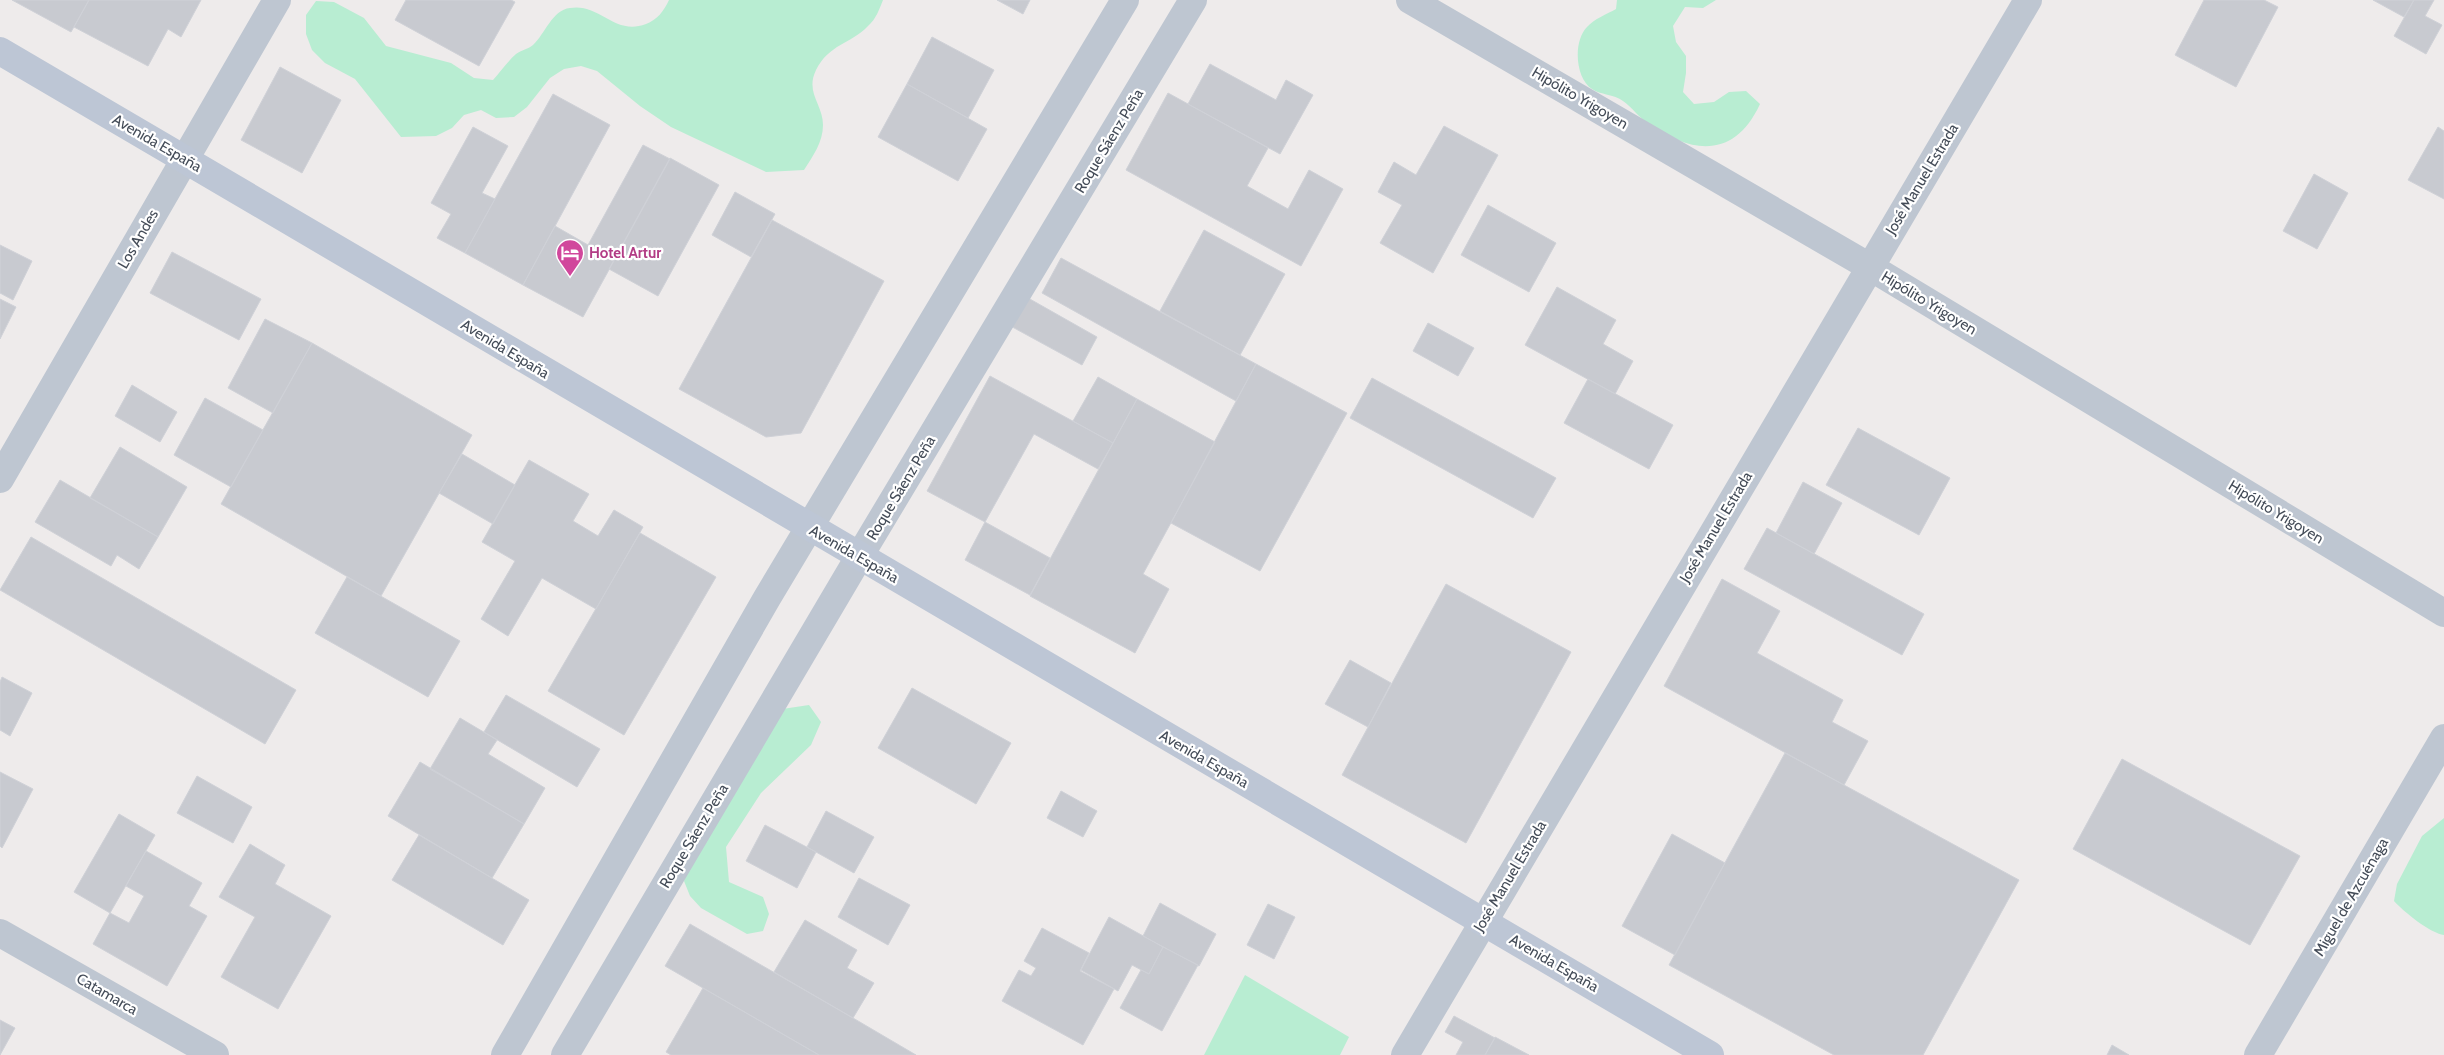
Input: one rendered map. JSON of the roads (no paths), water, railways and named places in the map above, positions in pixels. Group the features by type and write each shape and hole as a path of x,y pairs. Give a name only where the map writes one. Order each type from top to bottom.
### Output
{"main road":[{"name":"Avenida España","path":"0,52 1710,1055"}],"street":[{"name":"Los Andes","path":"0,479 277,0"},
{"path":"505,1055 809,528 1125,0"},
{"name":"Roque Sáenz Peña","path":"565,1055 859,557 1194,0"},
{"name":"Hipólito Yrigoyen","path":"1410,0 1870,267 2444,613"},
{"name":"José Manuel Estrada","path":"1406,1055 2028,0"},
{"name":"Miguel de Azcuénaga","path":"2258,1055 2444,738"},
{"name":"Catamarca","path":"0,933 215,1055"}],"place":[{"name":"Hotel Artur","path":"570,277"}]}
